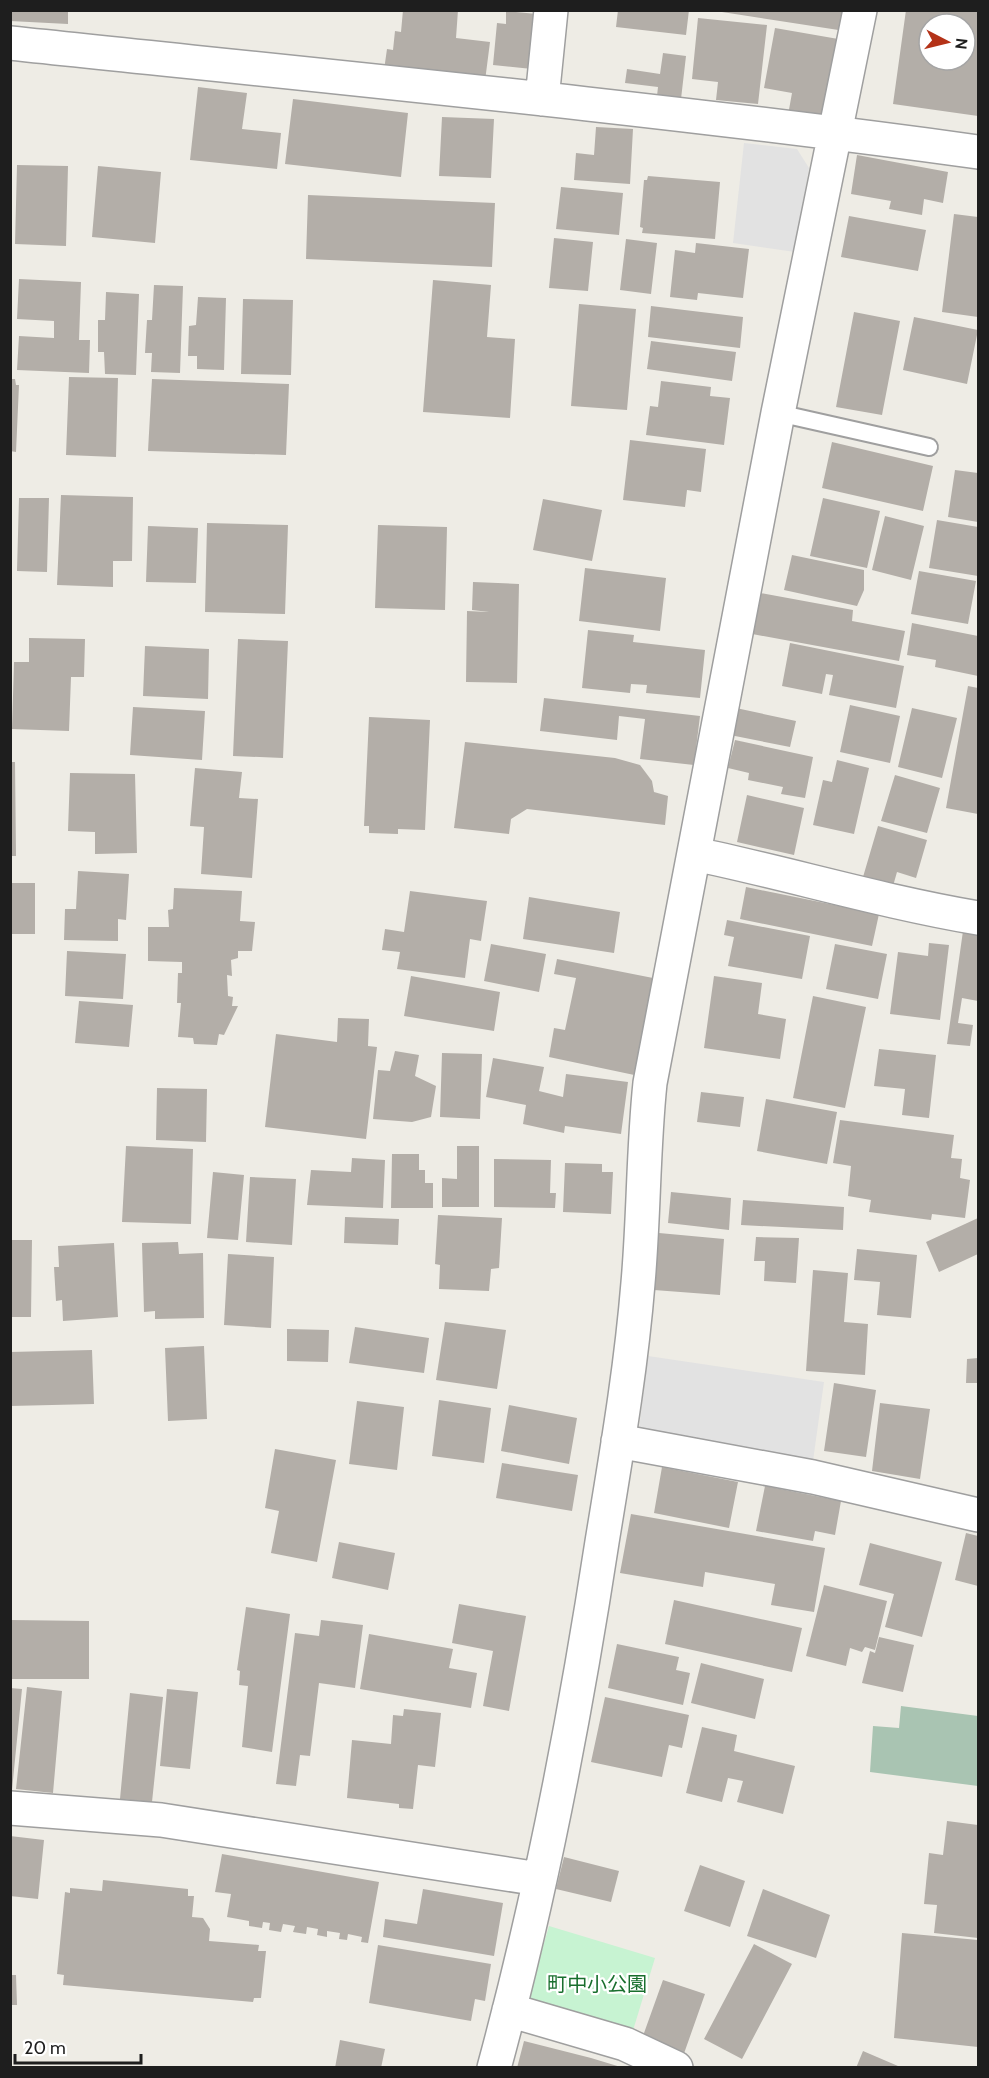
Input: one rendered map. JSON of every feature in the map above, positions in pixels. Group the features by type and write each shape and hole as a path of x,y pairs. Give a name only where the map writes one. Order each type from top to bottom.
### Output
{"street":[{"path":"542,99 551,10"},
{"path":"494,2067 539,1879 579,1688 618,1442 638,1283 644,1143 650,1083 778,412 837,133 860,10"},
{"path":"10,44 542,99 837,133 978,152"},
{"path":"694,854 788,873 916,908 978,918"},
{"path":"618,1442 813,1477 978,1515"},
{"path":"10,1808 161,1820 539,1879"},
{"path":"509,2010 625,2044 676,2067"}],"lane":[{"path":"778,412 929,447"}],"green space":[{"path":"901,1706 978,1716 978,1786 870,1772 873,1726 899,1728"},
{"name":"町中小公園","path":"549,1926 655,1958 631,2037 528,1998"}],"shaded area":[{"path":"744,143 797,149 809,168 795,252 733,243"},
{"path":"648,1356 824,1382 812,1468 638,1437"}],"building":[{"path":"10,10 68,10 68,24 10,21"},
{"path":"403,10 458,10 456,38 490,42 485,81 384,70 387,49 393,50 395,31 401,32"},
{"path":"618,10 689,10 686,35 616,27"},
{"path":"709,10 848,10 845,31"},
{"path":"906,10 978,10 978,116 893,104"},
{"path":"506,11 537,14 532,69 493,65 497,23 506,24"},
{"path":"698,18 767,25 758,104 716,100 718,82 692,79"},
{"path":"775,28 844,40 830,123 788,115 792,93 764,88"},
{"path":"663,53 686,56 681,99 657,96 658,87 625,83 627,69 660,74"},
{"path":"198,87 247,93 242,129 281,133 277,169 190,160"},
{"path":"293,99 408,113 401,177 285,164"},
{"path":"442,117 494,119 491,178 439,176"},
{"path":"596,127 633,129 630,184 574,180 576,153 594,155"},
{"path":"857,155 948,172 943,203 924,199 922,215 889,209 891,201 851,194"},
{"path":"17,165 68,166 66,246 15,244"},
{"path":"98,166 161,172 155,243 92,237"},
{"path":"648,176 720,182 715,239 642,233 643,228 640,227 644,180 647,180"},
{"path":"561,187 623,193 619,235 556,229"},
{"path":"308,195 495,203 492,267 306,259"},
{"path":"954,214 978,217 978,317 942,312"},
{"path":"849,216 926,230 918,271 841,257"},
{"path":"554,238 593,242 588,291 549,288"},
{"path":"626,239 657,243 651,294 620,290"},
{"path":"696,243 749,249 743,298 698,293 697,300 670,297 675,250 695,253"},
{"path":"19,279 81,282 79,340 90,340 89,373 17,370 19,336 54,338 54,321 17,319"},
{"path":"433,280 491,285 487,337 515,339 510,418 423,412"},
{"path":"154,285 183,286 180,373 151,372 152,353 145,353 147,320 152,320"},
{"path":"106,292 139,294 136,375 105,374 104,352 98,352 98,320 105,320"},
{"path":"198,297 226,298 224,370 197,369 197,356 188,356 189,326 196,325"},
{"path":"243,299 293,300 291,375 241,374"},
{"path":"579,304 636,309 627,410 571,406"},
{"path":"651,306 743,317 740,348 648,337"},
{"path":"854,312 900,321 882,415 836,407"},
{"path":"914,317 978,330 967,384 903,370"},
{"path":"651,341 736,352 732,381 647,369"},
{"path":"69,377 118,378 116,457 66,455"},
{"path":"10,379 15,379 16,385 19,385 16,452 10,451"},
{"path":"152,379 289,384 286,455 148,451"},
{"path":"661,381 711,387 710,396 730,398 724,445 646,435 650,406 658,407"},
{"path":"630,440 706,449 701,492 687,490 685,507 623,500"},
{"path":"832,442 933,466 923,511 822,488"},
{"path":"955,470 978,473 978,522 948,517"},
{"path":"61,495 133,497 132,561 113,561 113,587 57,585"},
{"path":"19,498 49,498 47,572 17,571"},
{"path":"823,498 880,511 867,568 810,556"},
{"path":"543,499 602,510 592,561 533,550"},
{"path":"885,516 924,526 911,580 872,570"},
{"path":"937,520 978,527 978,576 929,568"},
{"path":"207,523 288,525 285,614 205,612"},
{"path":"378,525 447,527 445,610 375,608"},
{"path":"148,526 198,528 196,583 146,582"},
{"path":"792,555 864,570 864,590 857,606 784,590"},
{"path":"585,568 666,578 660,631 579,621"},
{"path":"919,571 976,581 968,624 911,614"},
{"path":"473,582 519,584 517,683 466,682 467,611 489,612 472,610"},
{"path":"755,592 853,610 852,621 905,631 899,661 747,633"},
{"path":"912,623 978,636 978,676 935,667 936,660 907,655"},
{"path":"588,630 634,635 633,642 705,650 700,698 646,693 647,685 631,684 630,693 582,688"},
{"path":"29,638 85,639 84,677 71,677 69,731 12,729 14,662 29,662"},
{"path":"238,639 288,641 283,758 233,756"},
{"path":"790,643 904,666 896,708 829,695 833,675 826,674 822,694 782,686"},
{"path":"145,646 209,649 208,699 143,696"},
{"path":"968,686 978,688 978,814 946,808"},
{"path":"544,698 700,716 694,765 640,759 645,719 619,716 617,740 540,731"},
{"path":"850,705 900,716 890,763 840,752"},
{"path":"133,707 205,711 202,760 130,755"},
{"path":"736,708 796,721 790,747 730,735"},
{"path":"912,708 957,718 942,778 898,767"},
{"path":"369,717 430,720 425,830 398,829 398,834 369,833 369,826 364,826"},
{"path":"735,740 813,757 805,798 781,794 783,787 748,780 749,773 728,768"},
{"path":"465,742 615,758 640,765 652,781 654,792 668,796 665,825 527,809 511,819 509,834 454,828"},
{"path":"837,760 869,768 854,834 813,825 823,780 832,782"},
{"path":"10,762 15,762 16,856 10,856"},
{"path":"195,768 242,772 239,798 258,799 252,878 201,874 204,827 190,826"},
{"path":"70,773 135,774 137,853 95,854 95,832 68,831"},
{"path":"895,775 940,788 927,833 881,821"},
{"path":"747,795 804,808 794,855 737,842"},
{"path":"878,826 927,840 916,878 897,872 893,886 863,877"},
{"path":"78,871 129,874 126,920 118,919 118,941 64,940 65,909 76,909"},
{"path":"10,883 35,883 35,934 10,934"},
{"path":"746,887 879,914 872,946 740,919"},
{"path":"174,888 242,891 240,921 255,922 252,951 238,951 238,958 231,960 232,976 227,975 228,996 233,997 232,1006 238,1006 224,1035 219,1034 217,1045 194,1044 193,1038 178,1037 181,1003 177,1003 178,973 182,973 182,962 148,961 148,927 169,927 168,910 173,909"},
{"path":"410,891 487,901 481,941 470,939 465,978 397,969 400,952 382,950 385,929 404,932"},
{"path":"529,897 620,912 614,953 523,939"},
{"path":"727,920 810,936 802,979 728,966 734,937 724,935"},
{"path":"963,931 978,933 978,1001 962,998 958,1023 973,1025 970,1046 947,1044"},
{"path":"929,943 949,945 940,1020 890,1014 898,952 928,956"},
{"path":"491,944 546,954 539,992 484,981"},
{"path":"835,944 887,954 878,999 826,989"},
{"path":"67,951 126,954 123,999 65,996"},
{"path":"557,959 653,978 645,1018 651,1019 639,1076 549,1057 554,1028 565,1030 576,978 554,974"},
{"path":"411,976 500,992 494,1031 404,1016"},
{"path":"714,976 762,983 758,1014 786,1019 780,1059 704,1048"},
{"path":"813,996 866,1007 845,1108 793,1098"},
{"path":"79,1001 133,1005 129,1047 75,1043"},
{"path":"338,1018 369,1019 368,1046 377,1047 366,1139 265,1127 276,1034 337,1042"},
{"path":"879,1049 936,1055 929,1118 902,1115 905,1089 874,1086"},
{"path":"395,1051 419,1055 415,1076 436,1086 431,1117 412,1122 373,1119 378,1070 390,1071"},
{"path":"442,1053 482,1054 480,1119 440,1117"},
{"path":"493,1058 544,1067 539,1091 563,1097 566,1074 628,1082 621,1134 565,1126 564,1133 523,1124 526,1105 486,1097"},
{"path":"157,1088 207,1089 206,1142 156,1140"},
{"path":"701,1092 744,1097 740,1127 697,1122"},
{"path":"766,1099 837,1112 827,1164 757,1151"},
{"path":"840,1120 954,1135 951,1158 962,1159 960,1178 970,1180 965,1218 932,1214 931,1220 869,1212 871,1200 848,1196 851,1166 833,1163"},
{"path":"126,1146 193,1149 191,1224 122,1222"},
{"path":"457,1146 479,1146 479,1207 442,1207 442,1178 457,1179"},
{"path":"392,1154 419,1154 419,1170 425,1170 425,1183 433,1183 433,1208 391,1208"},
{"path":"352,1158 385,1160 383,1208 307,1205 311,1170 351,1172"},
{"path":"494,1159 551,1160 550,1193 556,1193 555,1208 494,1207"},
{"path":"565,1163 602,1164 602,1172 613,1172 611,1214 563,1212"},
{"path":"213,1172 244,1175 238,1240 207,1238"},
{"path":"250,1177 296,1179 292,1245 246,1242"},
{"path":"671,1192 731,1198 729,1230 668,1223"},
{"path":"743,1200 844,1207 843,1230 741,1225"},
{"path":"438,1215 502,1218 499,1268 491,1269 489,1291 439,1289 440,1265 435,1264"},
{"path":"345,1217 399,1219 398,1245 344,1243"},
{"path":"978,1218 978,1254 939,1272 926,1242"},
{"path":"659,1233 724,1239 720,1295 654,1290"},
{"path":"756,1237 799,1238 796,1283 764,1281 765,1261 754,1261"},
{"path":"10,1240 32,1240 31,1317 10,1317"},
{"path":"178,1242 179,1254 203,1253 204,1318 155,1319 155,1311 144,1312 142,1243"},
{"path":"114,1243 118,1317 63,1321 62,1300 56,1301 54,1267 59,1267 58,1246"},
{"path":"857,1249 917,1255 911,1318 877,1315 880,1282 854,1280"},
{"path":"228,1254 274,1257 271,1328 224,1325"},
{"path":"813,1270 848,1273 844,1322 868,1324 865,1375 806,1371"},
{"path":"445,1322 506,1330 497,1389 436,1380"},
{"path":"355,1327 429,1338 424,1373 349,1363"},
{"path":"287,1329 329,1330 328,1362 287,1361"},
{"path":"204,1346 207,1419 168,1421 165,1348"},
{"path":"92,1350 94,1404 10,1406 10,1352"},
{"path":"978,1358 978,1383 966,1383 967,1359"},
{"path":"834,1383 876,1390 866,1457 824,1451"},
{"path":"439,1400 491,1408 484,1463 432,1456"},
{"path":"357,1401 404,1407 397,1470 349,1464"},
{"path":"880,1403 930,1409 920,1479 872,1471"},
{"path":"509,1405 577,1418 569,1464 501,1451"},
{"path":"275,1449 336,1460 317,1562 271,1553 279,1511 265,1508"},
{"path":"502,1463 578,1475 572,1511 496,1498"},
{"path":"662,1467 738,1482 729,1528 654,1513"},
{"path":"765,1486 841,1501 835,1535 815,1531 813,1541 756,1531"},
{"path":"631,1514 825,1548 814,1612 771,1605 775,1584 705,1572 703,1587 620,1573"},
{"path":"966,1533 978,1536 978,1586 955,1580"},
{"path":"339,1542 395,1553 388,1590 332,1578"},
{"path":"870,1543 942,1562 922,1637 885,1627 894,1594 859,1585"},
{"path":"824,1585 887,1601 875,1650 865,1647 862,1652 850,1648 846,1666 806,1656"},
{"path":"674,1600 802,1628 792,1672 665,1644"},
{"path":"459,1604 526,1616 509,1711 483,1706 493,1651 452,1643"},
{"path":"246,1607 290,1614 272,1752 242,1747 248,1686 239,1685 240,1671 237,1670"},
{"path":"10,1620 89,1621 89,1679 10,1679"},
{"path":"321,1620 363,1625 355,1688 319,1683 310,1756 300,1755 296,1786 276,1784 295,1633 319,1636"},
{"path":"369,1634 453,1649 449,1668 477,1673 471,1708 360,1689"},
{"path":"879,1637 914,1645 903,1692 862,1683 870,1651 875,1653"},
{"path":"617,1644 679,1657 676,1670 690,1673 683,1705 608,1688"},
{"path":"701,1663 764,1679 755,1719 691,1703"},
{"path":"27,1687 62,1691 53,1793 16,1789"},
{"path":"10,1688 22,1689 12,1790 10,1790"},
{"path":"167,1689 198,1692 190,1769 160,1766"},
{"path":"130,1693 163,1697 152,1802 120,1799"},
{"path":"605,1697 689,1715 682,1748 669,1745 662,1777 591,1762"},
{"path":"404,1709 441,1713 435,1767 418,1765 413,1809 399,1808 399,1804 347,1798 352,1740 391,1744 393,1715 403,1716"},
{"path":"702,1727 737,1735 734,1751 795,1766 783,1814 737,1802 743,1781 728,1778 722,1802 686,1793"},
{"path":"947,1821 978,1825 978,1938 934,1933 937,1905 924,1904 929,1853 943,1855"},
{"path":"10,1836 44,1840 38,1899 10,1896"},
{"path":"222,1854 379,1882 368,1943 361,1942 362,1937 348,1934 347,1940 339,1939 340,1933 327,1931 327,1937 317,1935 318,1929 307,1927 306,1934 293,1932 295,1926 283,1924 281,1932 269,1930 270,1923 263,1922 262,1928 249,1926 249,1921 227,1917 231,1894 215,1892"},
{"path":"564,1857 619,1871 611,1902 556,1889"},
{"path":"700,1865 745,1881 730,1927 684,1911"},
{"path":"103,1880 188,1889 188,1896 194,1896 192,1917 203,1918 210,1929 209,1941 259,1945 258,1951 266,1951 261,1998 254,1998 253,2002 63,1985 64,1975 57,1974 65,1892 70,1893 70,1888 102,1891"},
{"path":"423,1889 503,1903 494,1956 383,1937 385,1919 417,1924"},
{"path":"763,1889 830,1915 816,1958 747,1936"},
{"path":"902,1933 978,1940 978,2047 894,2038"},
{"path":"754,1944 792,1964 742,2059 704,2039"},
{"path":"378,1945 491,1964 485,2001 475,1999 471,2021 369,2003"},
{"path":"10,1975 16,1975 17,2005 10,2005"},
{"path":"663,1980 705,1994 681,2062 639,2047"},
{"path":"340,2040 385,2049 381,2068 335,2068"},
{"path":"524,2041 591,2058 624,2068 517,2068"},
{"path":"863,2051 898,2066 897,2068 856,2068"}]}
